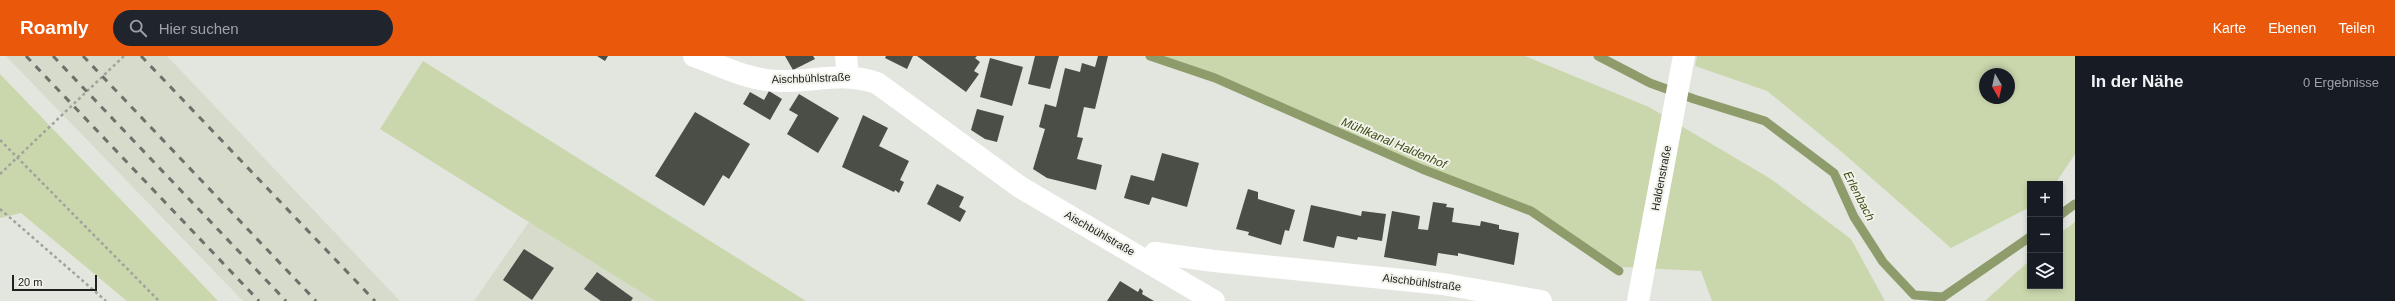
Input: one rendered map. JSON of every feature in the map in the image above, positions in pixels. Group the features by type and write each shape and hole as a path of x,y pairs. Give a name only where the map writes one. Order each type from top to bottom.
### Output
{"street":[{"name":"Aischbühlstraße","path":"694,56 763,80 780,81 847,66 861,77 877,83 1020,187 1150,261 1155,253 1214,261 1443,284 1541,301"},
{"name":"Haldenstraße","path":"1638,301 1683,58"},
{"path":"1150,261 1214,301"}],"path":[{"path":"0,174 124,56"},
{"path":"0,140 159,301"},
{"path":"0,208 106,301"}],"shaded area":[{"path":"6,56 167,56 400,301 243,301"},
{"path":"529,222 655,301 474,301"}],"green space":[{"path":"1161,56 1525,56 1649,107 1771,179 1851,239 1885,301 1712,301 1701,271 1622,267 1532,207 1467,184 1216,75"},
{"path":"1697,56 2075,56 2075,154 2057,181 2027,181 2027,209 1951,248 1843,153 1767,91 1695,66"},
{"path":"423,61 806,301 655,301 380,129"},
{"path":"0,74 218,301 127,301 21,213 0,218"},
{"path":"2075,222 2075,301 1985,301 2027,263 2027,289 2063,289 2063,231"}],"building":[{"path":"597,56 608,56 605,61"},
{"path":"785,56 813,56 815,59 793,70"},
{"path":"886,56 913,56 907,69 885,58"},
{"path":"917,56 977,56 975,58 980,62 974,71 979,74 966,92"},
{"path":"1035,56 1059,56 1050,89 1028,84"},
{"path":"1098,56 1108,56 1095,109 1084,107 1077,137 1083,138 1077,159 1102,165 1096,190 1047,178 1033,169 1045,129 1039,127 1045,104 1056,107 1065,68 1080,72 1082,63 1095,67"},
{"path":"990,58 1023,67 1012,106 980,97"},
{"path":"769,91 782,99 770,120 743,104 750,92 764,100"},
{"path":"799,94 839,118 818,153 787,134 798,115 789,110"},
{"path":"977,109 1004,116 997,142 985,139 971,130"},
{"path":"695,112 750,144 729,179 723,175 704,206 655,176"},
{"path":"863,115 888,128 879,146 909,161 900,180 904,182 899,193 842,167"},
{"path":"1162,153 1199,163 1187,207 1152,197 1149,205 1124,198 1131,175 1154,181"},
{"path":"937,184 964,197 959,207 966,211 960,222 927,204"},
{"path":"1248,189 1258,192 1258,199 1295,210 1289,231 1285,230 1281,245 1248,235 1249,232 1236,229"},
{"path":"1433,202 1447,204 1446,207 1454,208 1452,222 1480,226 1481,221 1499,225 1499,229 1519,233 1514,265 1458,253 1458,256 1438,253 1436,266 1384,257 1392,211 1420,216 1418,229 1428,230"},
{"path":"1311,205 1361,216 1362,211 1386,214 1382,241 1358,237 1357,240 1337,236 1334,248 1303,241"},
{"path":"524,249 554,268 532,300 503,280"},
{"path":"597,272 633,298 631,301 601,301 584,289"},
{"path":"1120,281 1138,292 1140,288 1143,291 1142,294 1154,301 1107,301"}],"waterway":[{"name":"Mühlkanal Haldenhof","path":"1150,56 1215,78 1422,169 1531,211 1619,271"},
{"name":"Erlenbach","path":"1598,56 1650,83 1694,99 1765,121 1834,173 1854,217 1883,262 1914,295 1943,297 2027,239"},
{"name":"Erlenbach","path":"2063,213 2075,204"}],"railway":[{"path":"26,56 259,301"},
{"path":"53,56 286,301"},
{"path":"83,56 316,301"},
{"path":"141,56 375,301"}]}
